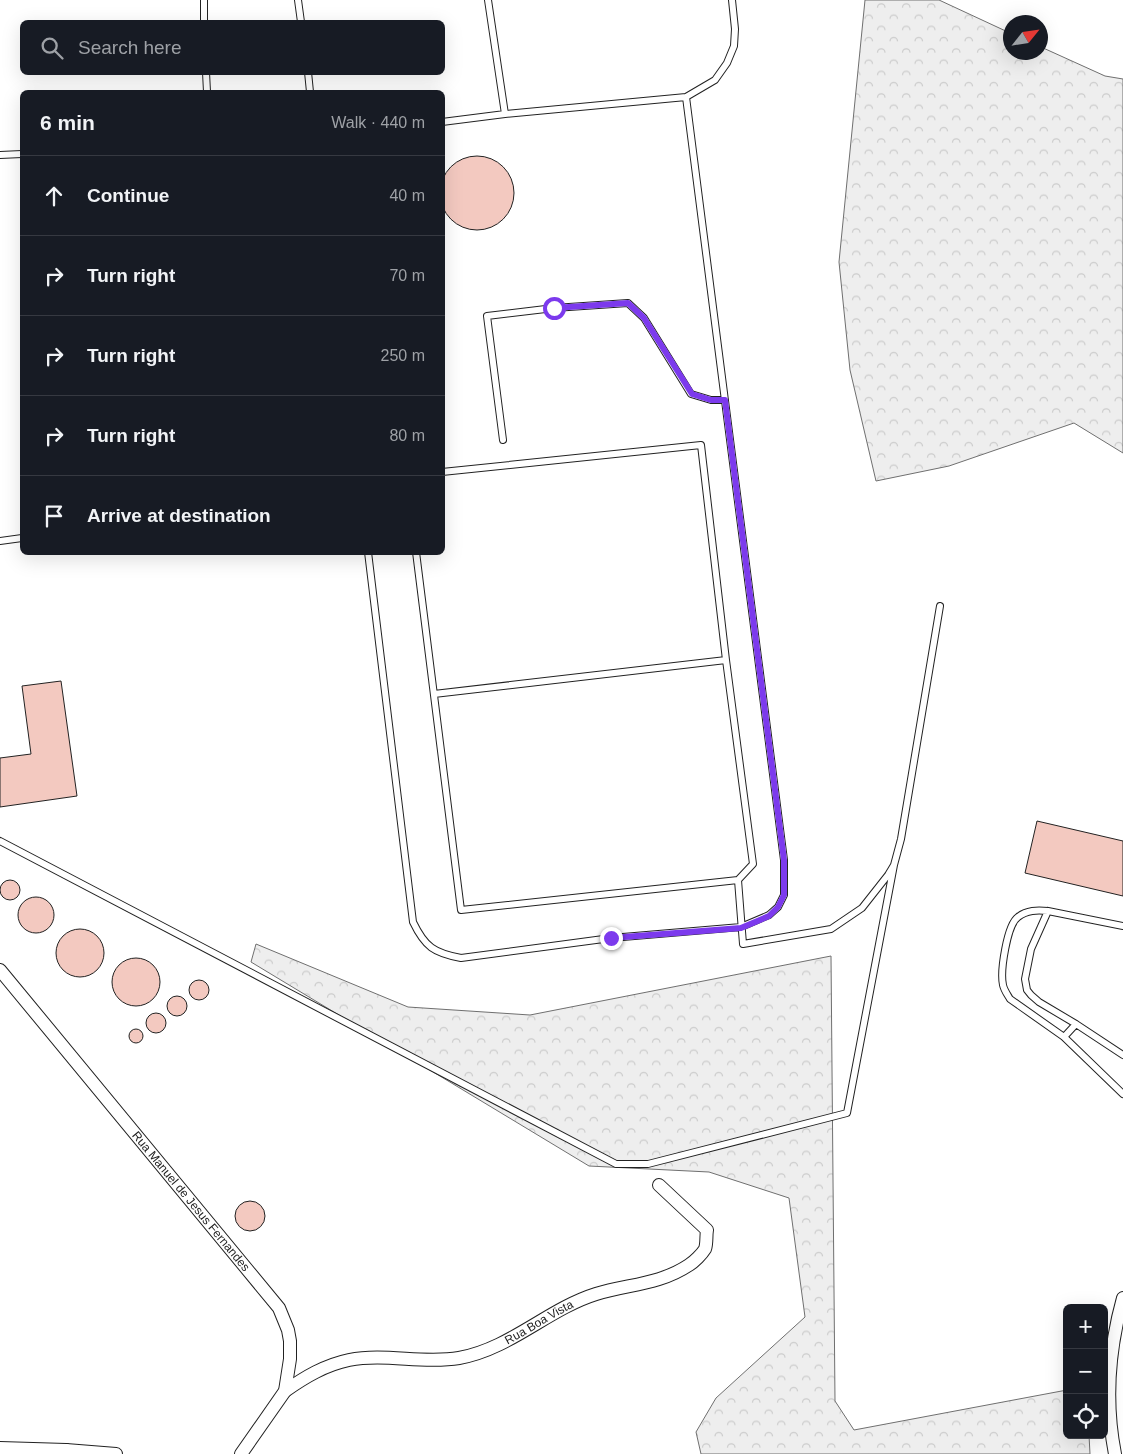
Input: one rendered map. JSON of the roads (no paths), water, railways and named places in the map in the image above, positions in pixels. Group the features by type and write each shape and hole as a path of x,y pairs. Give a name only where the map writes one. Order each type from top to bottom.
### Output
{"street":[{"name":"Rua Manuel de Jesus Fernandes","path":"0,970 278,1308 288,1330 290,1341 290,1359 285,1391 241,1454"},
{"name":"Rua Boa Vista","path":"285,1391 308,1375 350,1360 373,1358 417,1360 460,1358 485,1350 516,1336 559,1310 596,1294 655,1281 690,1264 705,1248 707,1230 659,1186"},
{"path":"1115,1454 1110,1430 1109,1391 1116,1325 1123,1298"},
{"path":"0,1448 116,1454"}],"lane":[{"path":"204,0 204,20"},
{"path":"298,0 301,20"},
{"path":"488,0 505,114"},
{"path":"445,122 686,97 714,80 727,63 734,46 735,29 732,0"},
{"path":"206,75 206,90"},
{"path":"308,75 310,90"},
{"path":"368,555 414,922 420,937 429,948 443,955 461,958 611,938 741,928 769,916 778,907 784,895 784,860 686,97"},
{"path":"0,155 20,154"},
{"path":"504,440 487,316 554,308 628,303 644,318 692,394 711,400 725,400"},
{"path":"416,555 461,910 738,880 753,864 726,660 701,445 445,472"},
{"path":"0,541 20,538"},
{"path":"0,841 616,1164 648,1164 847,1113 894,865 901,839 940,606"},
{"path":"434,694 726,660"},
{"path":"738,880 743,944 831,930 862,908 894,865"},
{"path":"1123,926 1048,911 1037,910 1028,912 1013,921 1009,930 1002,976 1005,991 1010,999 1064,1037 1123,1094"},
{"path":"1048,911 1031,949 1025,979 1031,996 1123,1055"},
{"path":"1064,1037 1076,1024"}]}
